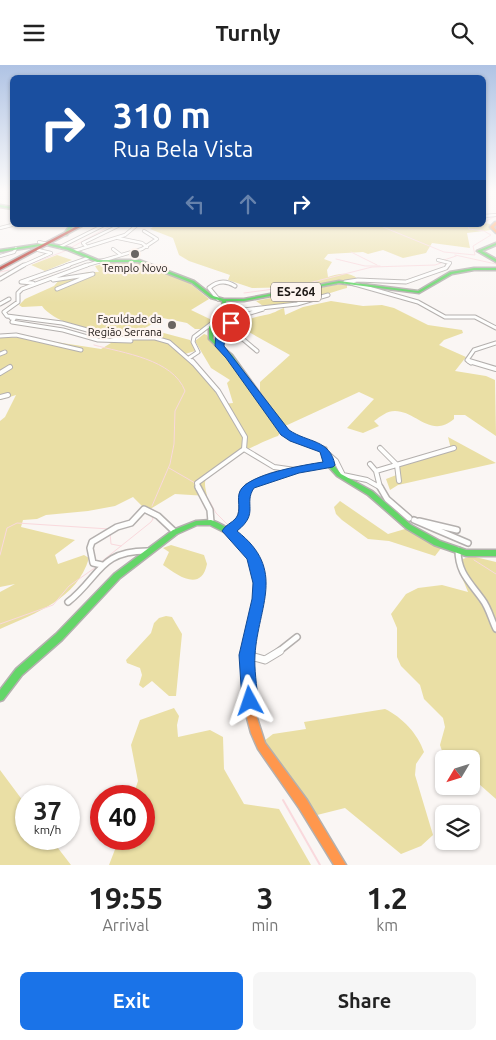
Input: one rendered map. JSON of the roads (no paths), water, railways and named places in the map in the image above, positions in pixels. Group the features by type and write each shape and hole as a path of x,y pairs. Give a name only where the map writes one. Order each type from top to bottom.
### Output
{"street":[{"path":"66,234 70,228"},
{"path":"0,269 76,228"},
{"path":"67,249 99,228"},
{"path":"87,247 83,243 113,228"},
{"path":"67,249 87,247 117,238 129,233 134,228"},
{"path":"144,231 157,239 145,248 97,261 20,291 18,302 4,312 7,317 14,319 12,322 63,331 98,340 124,342 147,338"},
{"path":"117,238 142,243 145,248"},
{"path":"47,244 67,249 97,261 138,261 193,282 221,299"},
{"path":"496,244 479,251 496,261"},
{"path":"0,251 38,247 51,253 27,263 0,279"},
{"path":"0,257 14,252 16,248"},
{"path":"113,249 121,254"},
{"path":"44,281 29,284 21,282 88,258"},
{"path":"348,283 372,280 406,283 432,271 446,268 450,263 438,261"},
{"name":"ES-264","path":"221,299 244,301 328,284 348,283 419,292 428,289 436,280 447,275 470,269 496,269"},
{"path":"50,279 93,274 57,289"},
{"path":"235,286 223,281 213,284 209,288 221,299 225,307 213,324 210,335 230,357 285,432 294,439 320,446 336,461 347,477 361,478 380,487"},
{"path":"348,283 418,302 445,317 475,317 496,328"},
{"path":"189,358 198,352 193,339 231,312 298,304 328,295"},
{"path":"0,304 9,299"},
{"path":"219,346 220,335 240,316 270,306"},
{"path":"0,310 10,308"},
{"path":"7,317 62,323 116,337 147,338 169,342 189,358 218,391 244,437 244,449"},
{"path":"229,326 234,327 238,335 257,351"},
{"path":"0,336 16,335 81,350"},
{"path":"496,343 474,350 467,360 473,364 496,369"},
{"path":"0,355 5,352"},
{"path":"0,373 10,367"},
{"path":"0,397 8,395"},
{"path":"380,447 397,465 399,481"},
{"path":"376,471 454,448"},
{"path":"244,449 274,467 298,470"},
{"path":"211,522 212,511 197,483 215,468 244,449"},
{"path":"328,454 329,465 339,475 370,493 403,522 437,543 476,554 496,553"},
{"path":"370,464 376,471 380,487 387,499 411,519 468,543"},
{"path":"228,531 242,520 245,510 244,493 250,485 298,470 329,465"},
{"path":"102,565 93,563 90,548 92,541 117,527 131,523 144,509 148,509 158,516 175,532"},
{"path":"403,522 411,519 457,530"},
{"path":"0,697 19,672 59,637 117,576 175,532 196,523 211,522 239,539 254,557 260,583 259,599 247,655 252,718 261,746 303,804 340,865"},
{"path":"68,602 79,594 102,565 119,556 139,550 149,551"},
{"path":"458,550 457,559 463,577 486,607 496,629"},
{"path":"247,655 270,659 297,637"}],"waterway":[{"path":"25,266 65,251 106,228"},
{"path":"386,228 444,252 475,255 473,246 491,235 484,231 469,228"},
{"path":"351,252 377,265"},
{"path":"455,255 496,264"},
{"path":"444,260 456,256"},
{"path":"336,259 365,266 380,266"},
{"path":"244,293 297,286 372,267 435,265 444,262"},
{"path":"0,272 9,270"},
{"path":"94,345 159,364 179,380 185,391 175,411 174,444 170,464 152,506"},
{"path":"169,468 195,483"},
{"path":"210,502 216,513 229,526"},
{"path":"121,546 151,522 153,519 151,515"},
{"path":"0,555 7,528 17,523 109,529"},
{"path":"110,533 111,544 121,546"},
{"path":"242,540 256,551 263,567"},
{"path":"101,562 121,546"},
{"path":"474,560 496,574"},
{"path":"0,624 53,605 69,586 96,567"},
{"path":"283,800 320,865"}],"place":[{"name":"Templo Novo","path":"135,254"},
{"name":"Faculdade da Região Serrana","path":"172,325"}]}
